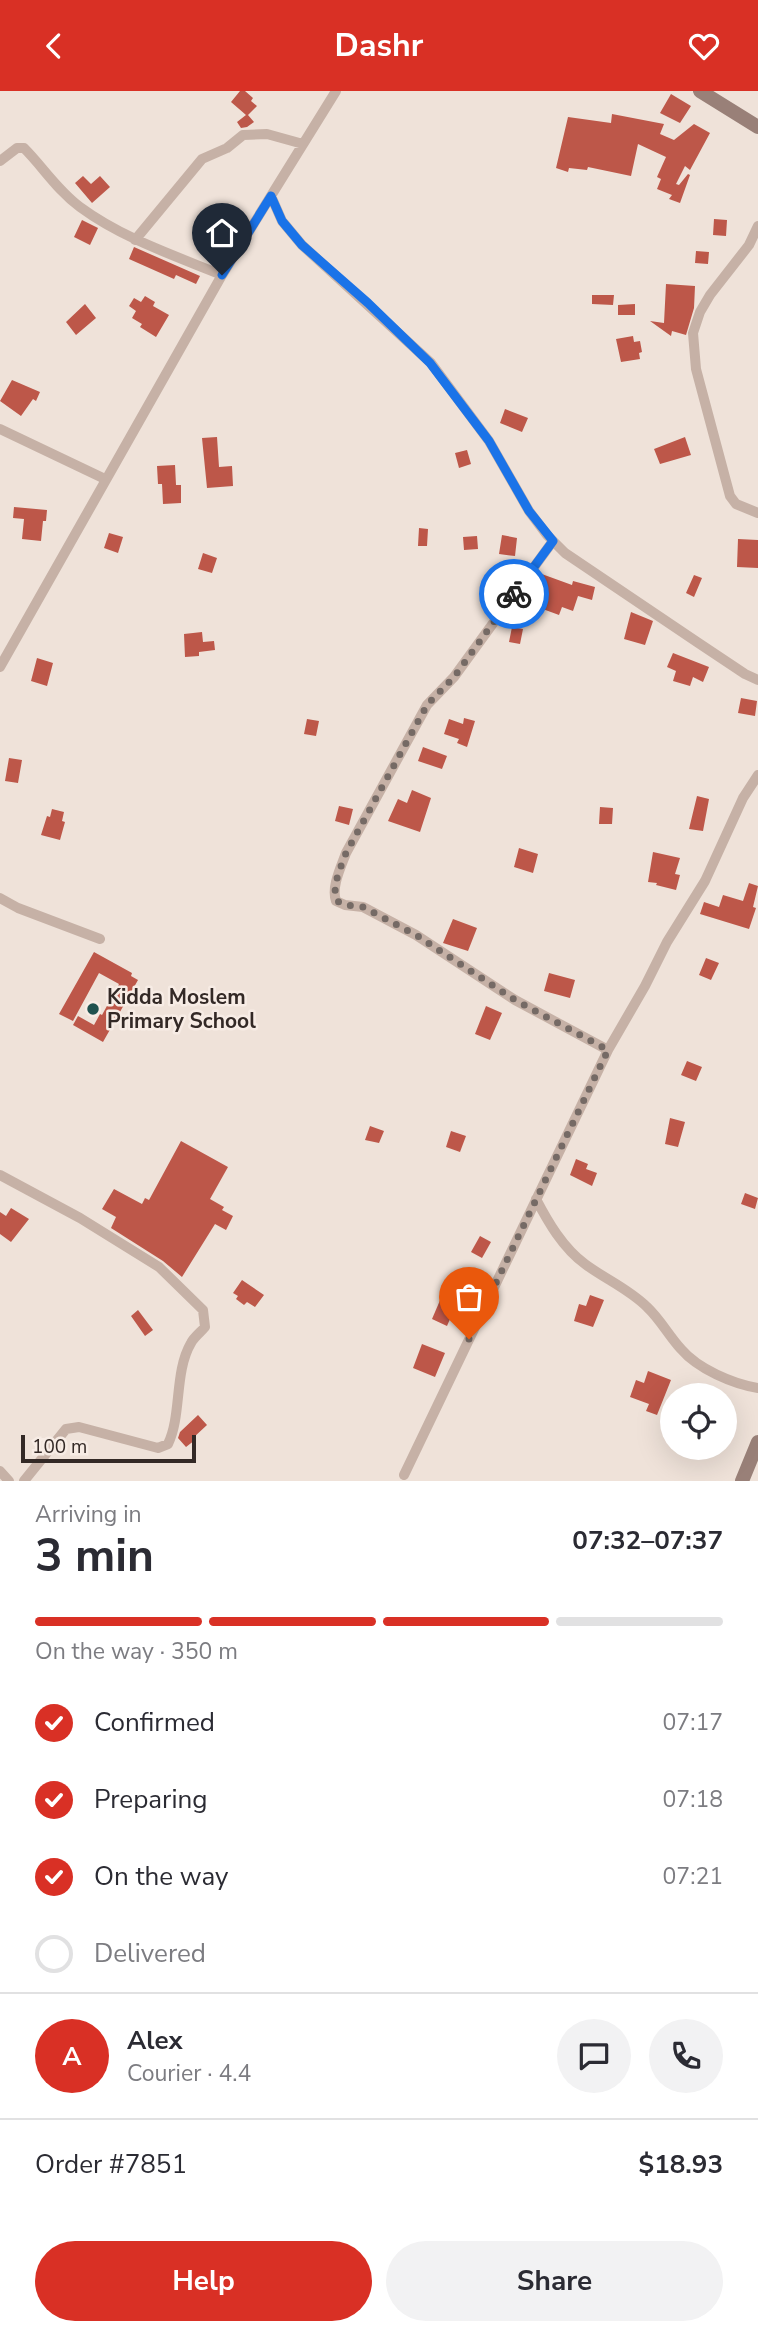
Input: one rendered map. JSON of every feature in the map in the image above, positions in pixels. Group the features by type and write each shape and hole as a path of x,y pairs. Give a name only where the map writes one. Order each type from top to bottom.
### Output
{"street":[{"path":"0,667 222,275 336,91"},
{"path":"700,91 758,127"},
{"path":"135,240 202,159 227,148 243,135 267,134 303,144"},
{"path":"0,161 17,148 24,148 57,186 79,206 135,240 222,275"},
{"path":"271,196 282,221 302,245 430,363 489,441 529,511 565,553 758,680"},
{"path":"758,226 749,244 710,295 700,312 693,333 696,369 730,496 736,503 758,513"},
{"path":"0,429 105,479"},
{"path":"553,541 454,677 427,705 346,853 334,895 337,901 345,905 363,907 416,935 515,1000 608,1050"},
{"path":"404,1475 608,1050 667,942 705,881 743,798 758,775"},
{"path":"0,898 18,908 100,939"},
{"path":"0,1175 80,1218 159,1267 203,1310 205,1319 205,1327 190,1344 183,1367 174,1431 168,1444 158,1448 79,1427 66,1429 24,1481"},
{"path":"536,1199 559,1237 582,1262 649,1308 683,1352 729,1379 758,1388"},
{"path":"747,1479 758,1442"},
{"path":"0,1471 9,1481"}],"building":[{"path":"240,91 245,91 253,98 251,101 257,106 248,115 254,122 241,128 237,122 246,115 231,102"},
{"path":"671,94 691,106 680,123 660,113"},
{"path":"612,114 664,124 660,134 674,140 694,124 710,133 690,170 685,166 676,184 679,185 690,175 680,203 669,199 672,195 657,189 661,179 657,177 666,157 638,144 631,176 588,167 587,170 569,168 568,172 556,168 568,117 611,123"},
{"path":"83,176 91,184 100,176 110,187 92,203 75,183"},
{"path":"714,219 727,220 726,236 713,235"},
{"path":"82,220 98,228 90,245 74,237"},
{"path":"134,247 200,276 196,284 176,275 174,279 129,259"},
{"path":"696,251 709,252 708,264 695,263"},
{"path":"666,284 695,286 694,308 686,335 672,331 671,336 650,321 664,323"},
{"path":"592,295 614,295 613,305 592,304"},
{"path":"145,296 155,302 153,306 169,315 156,337 132,318 136,311 129,306 134,298 141,302"},
{"path":"85,304 96,318 76,335 66,322"},
{"path":"635,304 635,315 618,315 618,305"},
{"path":"633,336 634,342 640,341 640,359 621,362 616,339"},
{"path":"12,380 40,392 36,401 33,399 21,416 0,401"},
{"path":"505,409 528,418 522,432 500,423"},
{"path":"217,437 219,467 232,466 233,486 207,488 202,438"},
{"path":"685,437 691,455 660,464 654,449"},
{"path":"467,450 471,464 459,468 455,453"},
{"path":"175,465 176,485 181,485 181,503 163,504 162,484 158,484 157,466"},
{"path":"14,507 47,510 41,541 22,539 24,519 13,518"},
{"path":"419,528 428,529 427,546 418,546"},
{"path":"109,533 123,537 118,553 104,548"},
{"path":"502,535 517,538 515,556 499,554"},
{"path":"477,536 478,549 464,550 463,537"},
{"path":"738,539 758,540 758,568 737,567"},
{"path":"203,553 217,558 212,573 198,569"},
{"path":"539,573 572,585 573,581 595,587 592,600 578,596 573,611 562,607 559,615 540,608 539,611 530,608 538,585 532,583"},
{"path":"694,575 702,578 694,597 686,593"},
{"path":"631,612 653,621 645,645 624,639"},
{"path":"512,627 523,629 520,644 509,642"},
{"path":"202,632 203,642 214,641 215,650 199,652 199,656 185,657 184,634"},
{"path":"673,653 709,667 703,682 693,677 690,686 673,681 676,671 667,667"},
{"path":"37,658 53,663 47,686 31,681"},
{"path":"741,698 757,701 755,716 738,713"},
{"path":"464,718 475,721 467,747 457,743 459,739 444,734 449,719 463,724"},
{"path":"307,719 319,721 316,736 304,734"},
{"path":"423,747 447,756 442,769 418,761"},
{"path":"9,758 22,760 18,783 5,781"},
{"path":"412,790 431,798 420,832 388,821 398,799 407,803"},
{"path":"697,796 709,799 703,831 689,829"},
{"path":"339,806 353,809 349,825 335,821"},
{"path":"600,807 613,808 612,824 599,824"},
{"path":"52,809 64,812 62,821 65,822 60,840 41,835"},
{"path":"519,848 538,854 533,873 514,867"},
{"path":"653,852 680,858 675,874 680,875 676,890 648,882"},
{"path":"749,883 758,886 753,907 756,908 749,929 700,914 704,902 719,907 723,895 743,901"},
{"path":"453,919 477,928 468,951 443,943"},
{"path":"94,952 132,973 131,976 138,980 103,1042 73,1025 78,1016 94,1025 119,984 99,973 73,1021 59,1014"},
{"path":"706,958 719,963 711,980 699,975"},
{"path":"549,973 575,980 570,998 544,991"},
{"path":"486,1006 502,1013 490,1040 475,1034"},
{"path":"687,1061 702,1067 696,1081 681,1075"},
{"path":"670,1118 685,1122 678,1147 665,1144"},
{"path":"370,1126 384,1131 379,1143 365,1140"},
{"path":"451,1131 466,1136 460,1152 446,1147"},
{"path":"181,1141 228,1167 210,1199 233,1216 226,1230 215,1224 182,1277 163,1261 111,1228 116,1217 102,1209 114,1189 142,1204 145,1198 149,1200"},
{"path":"576,1159 588,1164 586,1169 597,1173 592,1186 570,1175"},
{"path":"745,1193 758,1198 755,1209 741,1204"},
{"path":"11,1208 29,1219 11,1242 0,1234 0,1212 6,1216"},
{"path":"480,1236 491,1242 482,1258 471,1252"},
{"path":"242,1280 264,1295 255,1307 247,1302 244,1305 233,1293"},
{"path":"590,1295 604,1300 593,1327 574,1321 579,1304 586,1306"},
{"path":"441,1298 456,1305 447,1326 432,1319"},
{"path":"138,1310 153,1330 145,1336 131,1316"},
{"path":"422,1344 445,1353 435,1377 413,1368"},
{"path":"648,1371 671,1380 670,1383 660,1383 660,1408 657,1415 646,1411 649,1404 630,1397 636,1380 644,1383"},
{"path":"198,1415 207,1425 186,1447 178,1438 180,1432"}],"way so far":[{"path":"469,1339 608,1050 515,1000 416,935 363,907 345,905 337,901 334,895 346,853 427,705 454,677 514,594"}],"place":[{"name":"Kidda Moslem Primary School","path":"93,1009"}],"route":[{"path":"222,275 271,196 282,221 302,245 430,363 489,441 529,511 553,541 514,594"}]}
